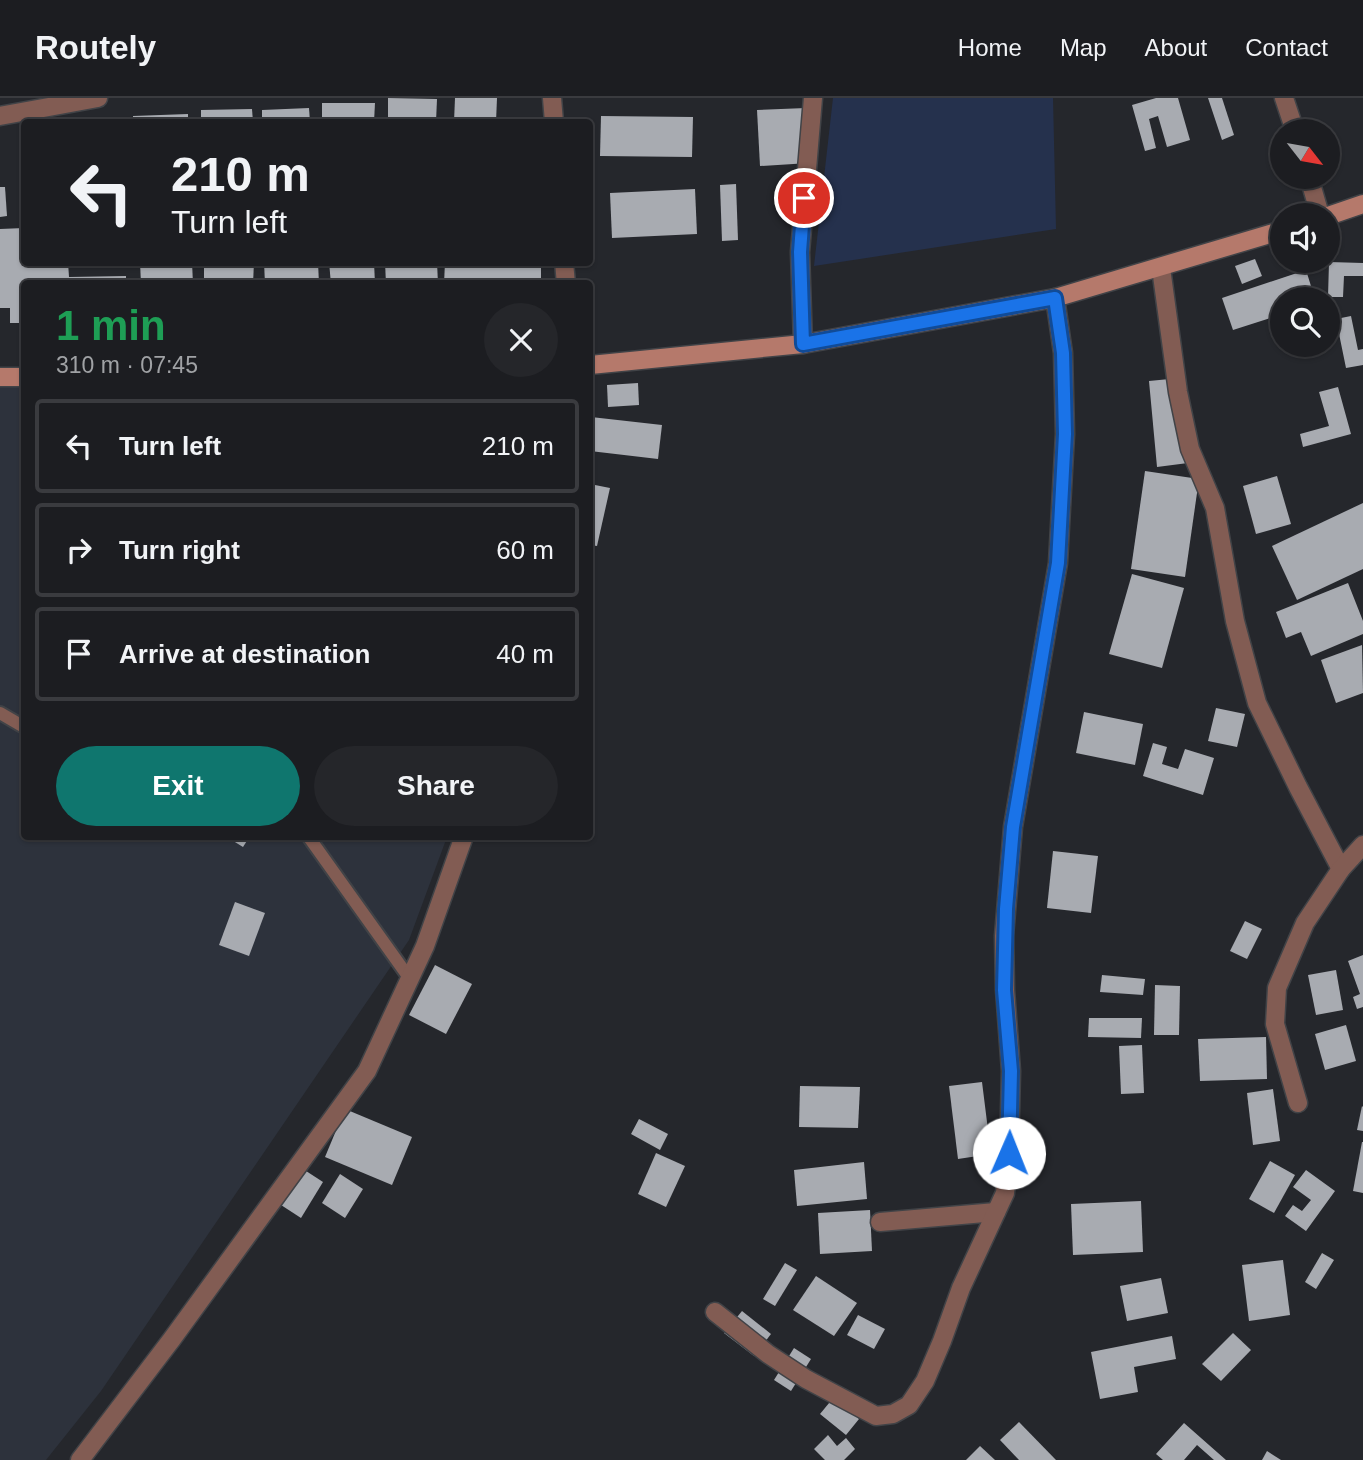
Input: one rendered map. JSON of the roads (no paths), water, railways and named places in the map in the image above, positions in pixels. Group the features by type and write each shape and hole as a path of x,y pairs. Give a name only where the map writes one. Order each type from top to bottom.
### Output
{"street":[{"path":"0,116 98,98"},
{"path":"552,98 554,119"},
{"path":"803,344 800,252 813,98"},
{"path":"1284,98 1290,119"},
{"path":"1340,212 1363,204"},
{"path":"593,365 803,344 1055,298 1270,234"},
{"path":"1161,268 1178,392 1189,449 1215,508 1236,621 1257,703 1297,787 1342,869"},
{"path":"715,1312 768,1354 806,1379 876,1416 893,1414 909,1405 925,1381 961,1288 1005,1193 1011,1071 1004,990 1004,936 1013,827 1058,563 1065,434 1063,353 1055,298"},
{"path":"0,377 21,377"},
{"path":"80,1460 172,1339 367,1071 425,946 463,840"},
{"path":"1298,1103 1275,1024 1278,988 1305,923 1342,869 1363,845"},
{"path":"880,1222 996,1212"}],"lane":[{"path":"0,713 21,725"},
{"path":"312,840 410,979"}]}
